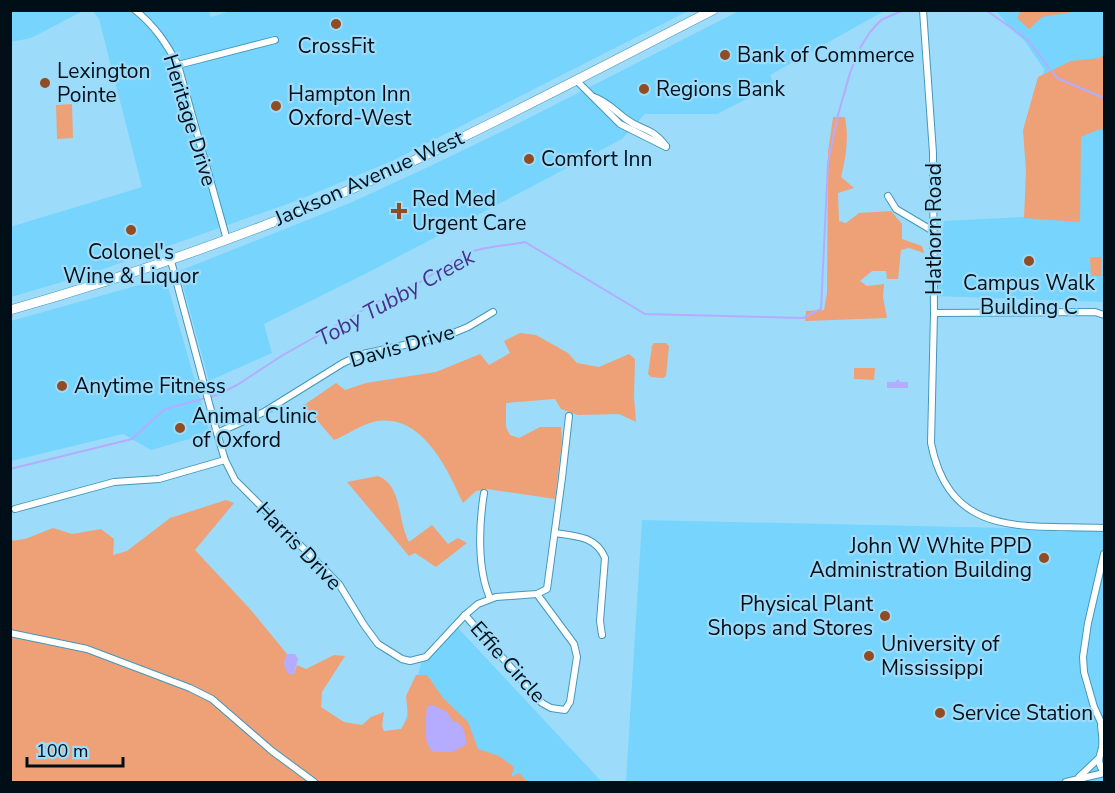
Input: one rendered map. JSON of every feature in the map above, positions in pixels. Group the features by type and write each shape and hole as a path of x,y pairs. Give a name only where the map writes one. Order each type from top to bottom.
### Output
{"main road":[{"name":"Jackson Avenue West","path":"10,310 171,261 380,176 713,10"}],"street":[{"name":"Heritage Drive","path":"135,10 152,23 166,42 178,65 227,240"},
{"name":"Hathorn Road","path":"923,10 933,153 934,313 1095,312 1104,315"},
{"path":"178,65 275,40"},
{"path":"576,80 593,97 620,124 666,147 657,134 631,123 602,99 593,97"},
{"path":"888,196 896,209 933,231"},
{"name":"Harris Drive","path":"171,261 217,433 225,460 235,480 339,584 378,644 394,655 410,661 426,657 478,604 490,598 537,594"},
{"name":"Davis Drive","path":"217,433 264,412 343,363 363,354 446,336 468,327 493,312"},
{"path":"934,313 931,443 935,464 943,482 953,495 968,509 1001,524 1104,528"},
{"path":"537,594 548,586 568,416"},
{"path":"15,509 114,483 159,479 225,460"},
{"path":"484,493 480,538 486,589 490,598"},
{"path":"555,533 586,538 602,550 605,558 600,621 602,635"},
{"path":"1079,778 1098,759 1103,747 1102,726 1084,672 1083,647 1104,554"},
{"name":"Effie Circle","path":"465,615 542,703 551,708 566,710 570,702 577,657 574,644 537,594"},
{"path":"10,633 87,649 198,692 212,699 272,751 314,783"},
{"path":"1066,783 1104,772 1098,759"}],"shaded area":[{"path":"11,10 83,11 31,38 11,42"},
{"path":"234,10 688,11 392,161 296,201 92,273 11,297 10,227 142,187 99,19 93,11 209,11 211,17"},
{"path":"1021,10 1077,11 1042,17 1029,29 1017,18"},
{"path":"739,11 884,11 770,75 774,85 717,114 645,114 622,139 371,271 264,324 272,353 209,381 179,271 350,203 426,168"},
{"path":"996,11 1104,11 1104,302 934,296 944,221 1024,217 1044,69 1024,40"},
{"path":"1104,55 1104,129 1081,137 1080,222 1024,218 1026,171 1023,130 1038,77 1071,61 1100,58"},
{"path":"72,104 73,138 57,139 56,105"},
{"path":"833,117 845,117 846,148 841,177 854,188 838,193 839,221 846,223 859,213 891,211 902,224 902,239 922,246 924,253 909,248 901,250 898,279 887,279 886,271 872,271 860,281 867,286 884,284 883,297 887,318 805,321 806,311 824,310 827,293 828,152"},
{"path":"1090,257 1101,257 1101,276 1091,276"},
{"path":"157,280 166,280 210,433 151,450 123,434 11,461 11,321"},
{"path":"520,333 536,335 568,353 577,363 599,367 629,354 635,359 636,422 619,414 578,415 561,409 555,399 506,403 506,427 510,435 519,438 540,427 561,427 562,441 555,499 487,489 476,491 463,503 449,474 430,445 405,425 390,421 373,422 334,440 304,405 336,383 345,390 366,383 436,372 480,354 489,365 510,353 504,341"},
{"path":"654,343 666,343 669,346 666,376 663,378 651,377 648,374"},
{"path":"854,368 875,368 874,380 854,379"},
{"path":"898,379 900,382 908,382 908,388 887,388 887,382 895,382"},
{"path":"378,476 392,487 396,495 409,542 432,525 448,544 458,538 467,543 436,567 415,553 409,556 347,482"},
{"path":"226,500 234,503 195,550 250,609 287,654 284,663 294,674 297,665 306,669 334,655 345,656 322,692 321,707 344,722 362,725 371,717 384,712 382,726 384,731 401,729 408,717 406,696 416,675 427,675 443,698 468,722 478,749 499,756 514,767 511,777 519,773 528,782 11,782 10,541 25,539 53,528 72,534 101,529 114,539 113,555 127,551 170,518"},
{"name":"University of Mississippi","path":"642,520 1104,530 1104,782 626,782"},
{"path":"458,628 602,782 388,782 421,664"},
{"path":"287,654 295,654 298,659 294,674 290,675 284,665"},
{"path":"433,705 447,712 453,721 460,724 467,744 453,752 433,752 427,743 426,730 427,706"}],"waterway":[{"name":"Toby Tubby Creek","path":"10,469 132,439 165,409 217,395 237,385 283,355 397,291 417,284 459,257 482,249 525,242 645,314 803,318 821,309 828,162 838,115 850,73 860,48 870,32 881,20 904,10"},
{"name":"Toby Tubby Creek","path":"986,10 1028,40 1057,78 1104,98"}],"place":[{"name":"CrossFit","path":"336,24"},
{"name":"Bank of Commerce","path":"725,55"},
{"name":"Lexington Pointe","path":"45,83"},
{"name":"Regions Bank","path":"644,89"},
{"name":"Hampton Inn Oxford-West","path":"276,106"},
{"name":"Comfort Inn","path":"529,159"},
{"name":"Red Med Urgent Care","path":"399,211"},
{"name":"Colonel's Wine & Liquor","path":"131,230"},
{"name":"Campus Walk Building C","path":"1029,261"},
{"name":"Anytime Fitness","path":"62,386"},
{"name":"Animal Clinic of Oxford","path":"180,428"},
{"name":"John W White PPD Administration Building","path":"1044,558"},
{"name":"Physical Plant Shops and Stores","path":"885,616"},
{"name":"University of Mississippi","path":"869,656"},
{"name":"Service Station","path":"940,713"}]}
